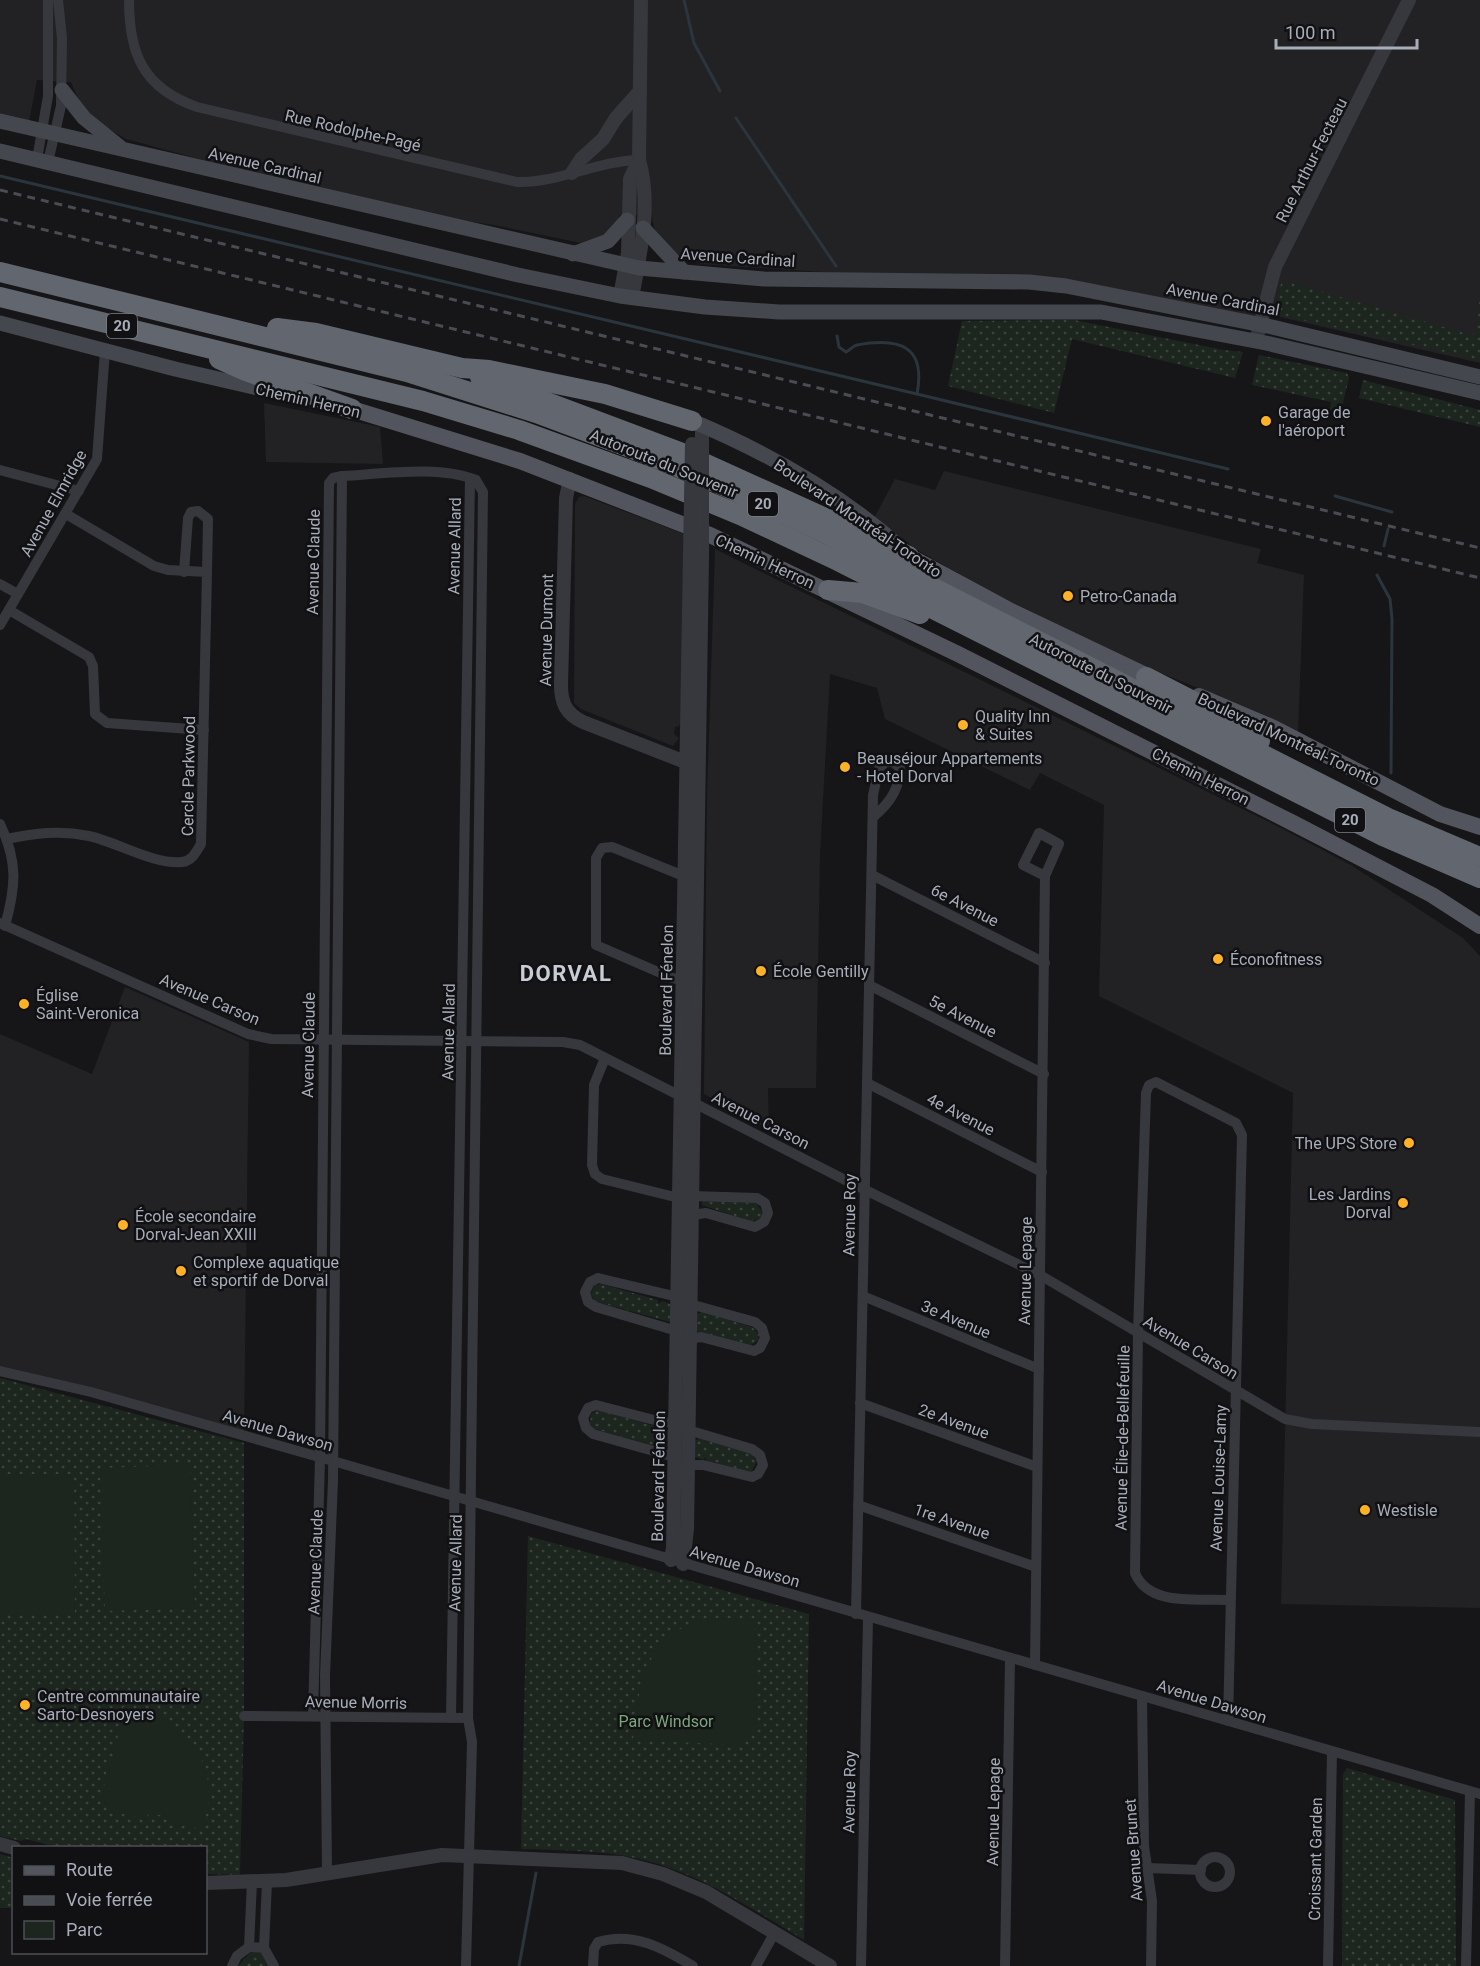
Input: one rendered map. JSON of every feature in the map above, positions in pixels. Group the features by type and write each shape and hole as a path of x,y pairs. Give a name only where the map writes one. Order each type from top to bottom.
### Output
{"highway":[{"name":"Autoroute du Souvenir","path":"0,272 355,358 454,386 546,416 669,463 831,536 1318,783 1408,827 1480,857"},
{"name":"Autoroute du Souvenir","path":"0,297 423,401 592,456 696,496 777,532 1383,837 1480,878"},
{"path":"172,314 315,333 462,368 489,370 612,395 697,423"},
{"path":"181,341 246,371 352,409"},
{"path":"462,368 486,380 594,418 690,456 909,556"},
{"path":"828,590 862,593 982,635"},
{"path":"1146,677 1226,718 1318,783"}],"main road":[{"path":"62,90 84,118 125,151"},
{"name":"Avenue Cardinal","path":"0,121 633,267 790,280 1035,282 1066,286 1260,325 1475,374"},
{"path":"0,151 518,275 626,297 705,307 779,312 1092,311 1256,341 1480,393"},
{"path":"573,254 608,240 627,220"},
{"path":"644,228 684,272"},
{"name":"Chemin Herron","path":"0,323 352,409 484,449 570,479 691,526 828,590 1293,823 1432,895 1480,926"},
{"name":"Boulevard Montréal-Toronto","path":"697,423 759,452 802,477 888,536 909,556 984,597 1146,677 1242,713 1440,814 1480,827"}],"street":[{"path":"42,160 49,133 48,0"},
{"path":"49,133 60,119 62,90 62,38 58,0"},
{"name":"Rue Rodolphe-Pagé","path":"129,0 132,37 144,69 162,90 187,103 509,181 534,182 608,163 639,160"},
{"path":"626,297 644,228 645,180 639,160 641,0"},
{"name":"Rue Arthur-Fecteau","path":"1256,341 1275,267 1410,0"},
{"path":"572,173 581,159 603,139 616,118 640,92"},
{"path":"633,267 627,220 630,179 639,160"},
{"name":"Avenue Elmridge","path":"0,625 79,492 99,452 105,350"},
{"name":"Boulevard Fénelon","path":"677,1562 675,1457 682,1427 689,1339 684,1300 697,423"},
{"path":"0,470 79,492"},
{"path":"342,476 410,472 455,474 470,478"},
{"name":"Avenue Claude","path":"313,1716 320,1458 329,483 333,478 342,476 333,1461 325,1676 327,1872"},
{"name":"Avenue Allard","path":"451,1718 470,478 480,483 483,492 468,1718 472,1742 466,1966"},
{"name":"Avenue Dumont","path":"570,479 566,498 561,685 564,707 582,722 692,764"},
{"name":"Cercle Parkwood","path":"7,839 47,831 90,836 168,862 184,862 193,857 201,844 208,519 198,511 191,512 188,518 184,572"},
{"path":"66,514 154,566 184,572 207,572"},
{"path":"0,584 18,594"},
{"path":"9,610 89,657 93,666 95,714 107,723 204,730"},
{"path":"467,675 481,675"},
{"name":"Avenue Roy","path":"856,1614 873,795 879,768 886,762 893,762 900,768 900,778 891,797 873,817"},
{"path":"0,824 7,839 15,881 3,925"},
{"path":"325,838 339,839"},
{"path":"683,980 662,974 596,945 596,858 602,848 612,847 691,879"},
{"path":"465,851 478,851"},
{"name":"6e Avenue","path":"872,875 1045,963"},
{"name":"Avenue Lepage","path":"1035,1665 1045,876"},
{"name":"Boulevard Fénelon","path":"687,1099 683,980 691,879"},
{"name":"Avenue Carson","path":"3,925 248,1034 271,1039 568,1042 584,1047 865,1190 1040,1275 1278,1416 1295,1422 1480,1432"},
{"name":"5e Avenue","path":"869,985 1044,1074"},
{"path":"605,1058 594,1084 592,1156 595,1174 602,1179 685,1197 758,1198 765,1203 768,1212 764,1222 755,1227 706,1213 692,1215"},
{"name":"Avenue Élie-de-Bellefeuille","path":"1229,1600 1160,1597 1139,1584 1135,1573 1138,1332 1146,1093 1149,1085 1156,1082 1241,1128"},
{"name":"4e Avenue","path":"867,1083 1042,1172"},
{"name":"Avenue Louise-Lamy","path":"1228,1721 1241,1128"},
{"name":"Boulevard Fénelon","path":"677,1562 686,1552 687,1465 682,1427 677,1331 684,1300 692,1215 685,1197"},
{"path":"321,1252 335,1253"},
{"path":"458,1269 473,1270"},
{"path":"677,1331 596,1308 588,1302 585,1292 590,1282 598,1278 684,1300 755,1322 762,1328 765,1338 760,1348 754,1351 701,1338 689,1339"},
{"name":"3e Avenue","path":"863,1296 1039,1370"},
{"name":"Avenue Dawson","path":"0,1371 103,1396 333,1461 1475,1793"},
{"name":"2e Avenue","path":"860,1403 1037,1467"},
{"path":"675,1457 593,1434 586,1428 583,1418 588,1408 596,1404 752,1449 760,1455 763,1465 758,1474 752,1477 703,1465 687,1465"},
{"name":"1re Avenue","path":"858,1504 1036,1567"},
{"name":"Avenue Roy","path":"861,1966 868,1618"},
{"name":"Avenue Lepage","path":"1005,1966 1010,1659"},
{"name":"Avenue Brunet","path":"1142,1696 1144,1846 1152,1901 1150,1966"},
{"name":"Avenue Morris","path":"244,1716 468,1718"},
{"name":"Croissant Garden","path":"1328,1966 1332,1752"},
{"path":"1466,1966 1475,1793"},
{"path":"207,1882 267,1882 409,1859 470,1856 608,1862 643,1868 706,1892 830,1966"},
{"path":"1148,1868 1201,1870"},
{"path":"249,1947 252,1882"},
{"path":"267,1882 264,1948 274,1966"},
{"path":"756,1966 775,1932"},
{"path":"593,1966 594,1949 598,1942 636,1940 655,1944 693,1966"},
{"path":"232,1966 237,1956 249,1947 264,1948"}],"shaded area":[{"path":"0,0 1480,0 1480,363 1280,317 1233,314 1080,284 852,274 702,264 672,252 655,231 651,215 620,215 612,232 581,243 494,225 430,216 272,179 126,139 98,123 80,104 71,82 37,80 29,122 0,114"},
{"path":"264,403 380,427 383,464 266,462"},
{"path":"944,471 1261,549 1257,563 1304,575 1298,732 1255,711 1136,663 993,593 919,551 874,518 895,479 935,490"},
{"path":"584,496 684,534 682,719 679,726 675,727 674,734 679,738 673,746 581,709 574,703 575,504 579,497"},
{"path":"715,549 1281,828 1351,865 1463,938 1480,956 1480,1608 1281,1604 1293,1093 1099,996 1104,805 1040,773 1030,790 885,719 877,688 830,674 820,854 816,1088 768,1088 769,1130 704,1094 707,796"},
{"name":"École secondaire Dorval-Jean XXIII","path":"125,987 249,1042 244,1431 0,1376 0,1034 92,1074"}],"green space":[{"path":"1282,280 1471,335 1477,332 1480,293 1480,360 1280,315 1276,302"},
{"path":"1074,320 1243,352 1235,378 1072,339 1054,413 948,386 962,321"},
{"path":"1259,355 1347,373 1349,378 1341,411 1330,410 1331,402 1252,385"},
{"path":"1363,380 1480,410 1480,427 1359,398"},
{"path":"702,1201 756,1203 763,1213 760,1219 750,1221 702,1205"},
{"path":"601,1284 658,1300 658,1304 662,1301 670,1304 670,1322 594,1301 591,1293 595,1285"},
{"path":"702,1312 752,1327 759,1334 758,1340 750,1346 697,1331 697,1314"},
{"path":"0,1378 244,1443 244,1716 240,1875 207,1874 207,1846 53,1846 26,1839 21,1841 0,1836"},
{"path":"598,1410 668,1430 668,1447 658,1447 595,1429 590,1424 591,1414"},
{"path":"700,1439 750,1453 757,1461 751,1472 707,1461 705,1457 704,1460 695,1457 695,1440"},
{"path":"190,1465 195,1608 105,1611 100,1468"},
{"path":"0,1474 74,1474 75,1614 0,1615"},
{"name":"Parc Windsor","path":"528,1536 809,1614 804,1940 701,1881 658,1864 607,1853 521,1849"},
{"path":"713,1618 754,1620 757,1727 740,1745 633,1740 638,1698 643,1679 659,1647 673,1634 690,1624"},
{"path":"123,1707 140,1710 170,1724 193,1745 207,1775 208,1807 203,1829 171,1824 171,1817 148,1813 147,1818 111,1812 102,1799 108,1763 113,1764"},
{"path":"1347,1768 1455,1800 1456,1966 1342,1966 1343,1774"},
{"path":"0,1854 12,1858 12,1908 0,1908"},
{"path":"255,1952 262,1954 269,1966 238,1966 249,1954"}],"waterway":[{"path":"684,0 694,43 720,91"},
{"path":"736,118 836,266"},
{"path":"0,176 917,394"},
{"path":"837,336 839,347 846,352 854,346 873,343 898,345 907,349 914,356 918,365 917,394 1228,469"},
{"path":"1335,496 1392,512"},
{"path":"1384,546 1388,529"},
{"path":"1377,575 1390,599 1392,619 1391,773"},
{"path":"519,1966 536,1873"}],"railway":[{"path":"0,190 1480,548"},
{"path":"0,219 1480,578"}],"place":[{"name":"Garage de l'aéroport","path":"1266,421"},
{"name":"Petro-Canada","path":"1068,596"},
{"name":"Quality Inn & Suites","path":"963,725"},
{"name":"Beauséjour Appartements - Hotel Dorval","path":"845,767"},
{"name":"Éconofitness","path":"1218,959"},
{"name":"École Gentilly","path":"761,971"},
{"name":"Église Saint-Veronica","path":"24,1004"},
{"name":"The UPS Store","path":"1409,1143"},
{"name":"Les Jardins Dorval","path":"1403,1203"},
{"name":"École secondaire Dorval-Jean XXIII","path":"123,1225"},
{"name":"Complexe aquatique et sportif de Dorval","path":"181,1271"},
{"name":"Westisle","path":"1365,1510"},
{"name":"Centre communautaire Sarto-Desnoyers","path":"25,1705"}],"district":[{"name":"DORVAL","path":"566,973"}]}
